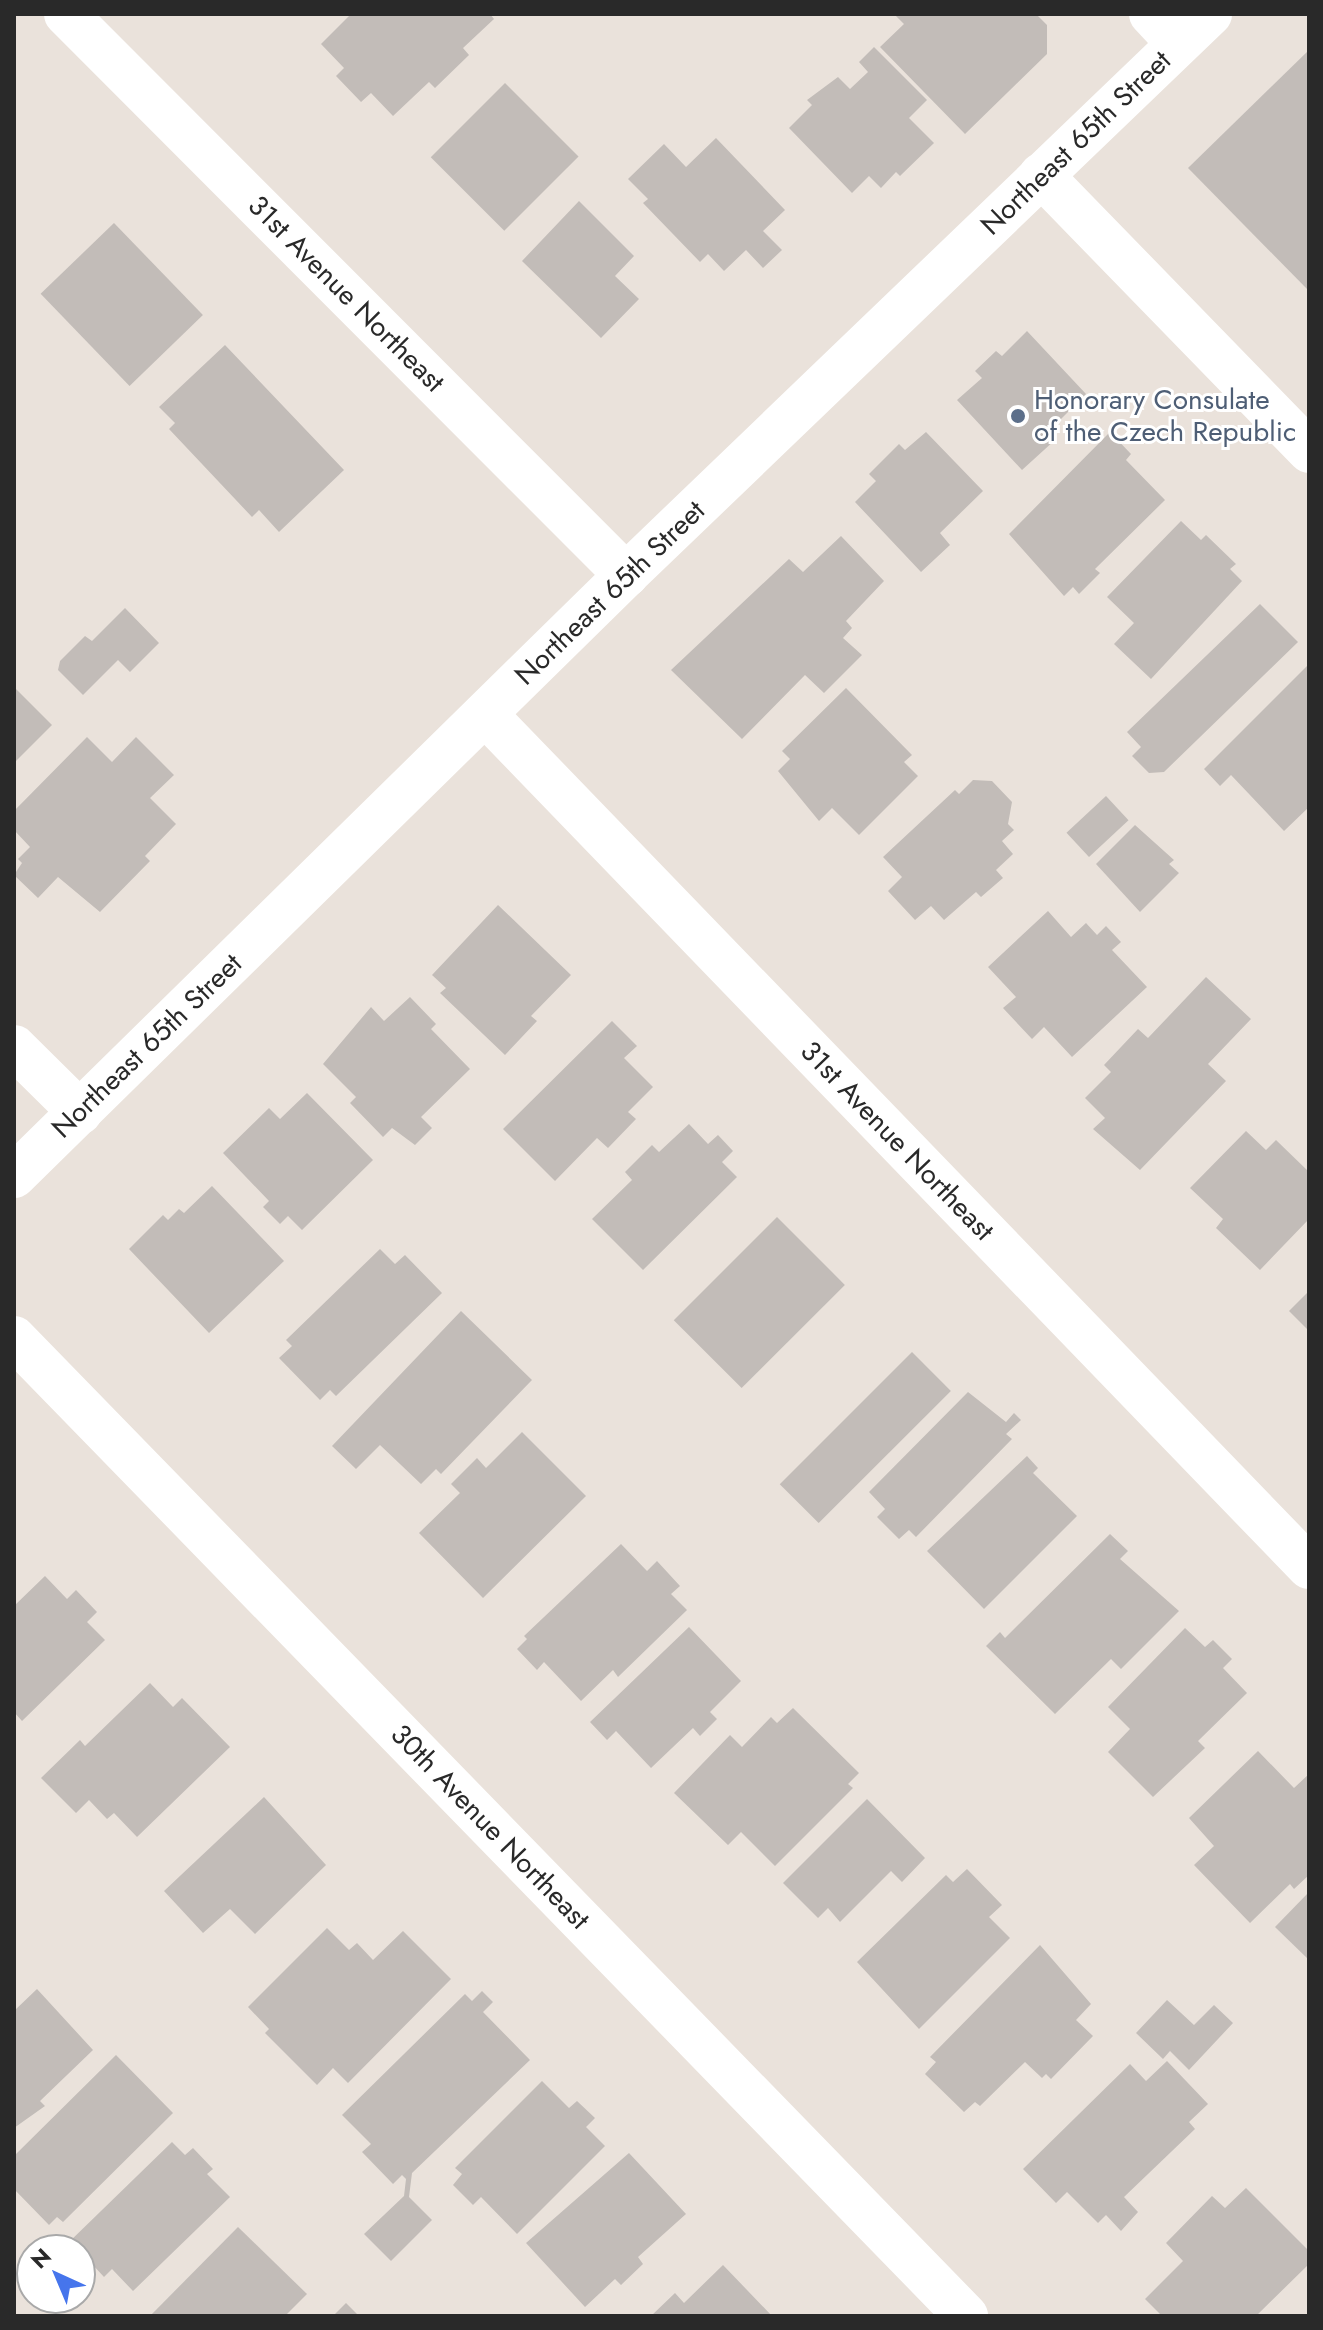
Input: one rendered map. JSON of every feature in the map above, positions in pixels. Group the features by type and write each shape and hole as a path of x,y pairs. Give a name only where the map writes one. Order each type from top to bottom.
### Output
{"street":[{"name":"31st Avenue Northeast","path":"66,14 626,575"},
{"name":"Northeast 65th Street","path":"14,1176 626,575 1041,175 1164,28 1210,14"},
{"path":"1041,175 1309,451"},
{"name":"31st Avenue Northeast","path":"485,714 1309,1567"},
{"path":"14,1047 80,1112"},
{"name":"30th Avenue Northeast","path":"14,1338 966,2316"}],"building":[{"path":"351,14 490,14 494,19 463,48 469,55 435,88 429,82 393,116 371,93 361,102 336,76 344,68 321,44"},
{"path":"894,14 1036,14 1047,25 1047,54 965,134 880,47 904,24"},
{"path":"874,47 927,100 909,118 934,143 900,176 896,172 881,188 869,176 852,193 789,128 812,105 807,100 838,77 850,89 868,72 859,62"},
{"path":"1309,50 1309,291 1188,168"},
{"path":"505,83 579,157 504,231 431,157"},
{"path":"716,138 785,210 763,231 782,250 763,268 746,250 724,271 708,254 700,262 643,203 648,199 628,179 664,144 686,167"},
{"path":"579,201 634,256 615,276 639,299 601,338 522,261"},
{"path":"114,223 203,315 130,386 41,294"},
{"name":"Honorary Consulate of the Czech Republic","path":"1027,331 1086,394 1048,432 1055,440 1022,470 957,400 982,378 975,371 996,351 1002,356"},
{"path":"225,345 344,470 279,532 259,510 252,517 169,429 175,423 159,407"},
{"path":"926,432 983,491 940,533 950,545 921,572 855,502 876,481 869,474 899,444 905,450"},
{"path":"1110,432 1131,454 1126,460 1165,500 1095,569 1100,573 1079,594 1073,587 1064,596 1009,534"},
{"path":"1181,521 1201,540 1206,535 1236,564 1230,569 1242,581 1151,679 1114,644 1134,623 1107,597"},
{"path":"841,536 884,581 846,621 852,628 843,638 862,655 824,693 805,675 742,739 671,670 789,559 803,572"},
{"path":"1260,604 1298,642 1164,772 1149,773 1132,756 1141,747 1127,732"},
{"path":"125,608 159,643 130,672 118,660 83,695 58,670 60,661 85,636 92,641"},
{"path":"1309,664 1309,807 1284,831 1231,775 1220,786 1204,769"},
{"path":"14,687 52,725 14,763"},
{"path":"846,688 912,755 904,762 918,776 859,835 832,808 819,821 778,771 790,759 782,751"},
{"path":"87,737 112,762 136,737 174,775 150,798 176,824 145,856 150,861 100,912 58,877 38,898 14,875 22,863 18,859 30,847 14,830 14,811"},
{"path":"973,780 992,781 1012,802 1008,824 1014,830 1002,841 1013,854 996,870 1003,878 981,897 976,892 944,920 931,906 915,920 888,891 902,877 883,857 955,790 959,794"},
{"path":"1106,796 1129,820 1089,857 1067,833"},
{"path":"1135,825 1174,860 1169,864 1179,873 1140,912 1096,864"},
{"path":"498,905 571,975 531,1016 537,1021 505,1055 440,993 446,988 432,975"},
{"path":"1048,911 1071,937 1086,923 1097,935 1106,926 1121,942 1112,950 1147,987 1072,1057 1044,1027 1032,1039 1003,1008 1016,997 988,967"},
{"path":"1206,977 1251,1019 1208,1064 1226,1081 1140,1170 1093,1129 1105,1118 1085,1098 1111,1072 1104,1065 1138,1029 1148,1038"},
{"path":"410,997 436,1024 431,1029 470,1069 421,1117 432,1128 415,1145 392,1128 383,1137 350,1103 356,1097 323,1064 371,1007 384,1021"},
{"path":"612,1021 637,1046 624,1058 653,1087 628,1112 636,1119 608,1148 597,1138 555,1181 503,1129"},
{"path":"307,1093 373,1160 302,1230 288,1216 280,1224 263,1207 269,1201 223,1153 269,1108 280,1119"},
{"path":"689,1124 708,1144 718,1135 733,1151 722,1162 737,1177 643,1270 592,1219 632,1180 625,1172 652,1145 659,1152"},
{"path":"1246,1131 1266,1150 1276,1140 1309,1172 1309,1219 1260,1270 1216,1228 1223,1219 1190,1188"},
{"path":"212,1186 284,1261 209,1333 129,1249 163,1215 168,1220 179,1209 184,1213"},
{"path":"777,1217 845,1285 742,1388 674,1320"},
{"path":"380,1249 395,1264 405,1255 442,1293 336,1396 330,1390 320,1400 279,1358 292,1346 286,1340"},
{"path":"1309,1291 1309,1331 1289,1311"},
{"path":"461,1311 532,1380 441,1474 436,1469 421,1484 380,1445 356,1469 332,1446"},
{"path":"912,1352 951,1391 819,1523 780,1484"},
{"path":"968,1392 1006,1422 1014,1413 1021,1420 1006,1434 1012,1439 916,1537 909,1530 899,1539 877,1517 885,1509 869,1492"},
{"path":"522,1432 586,1496 483,1598 419,1533 460,1493 451,1484 477,1458 486,1468"},
{"path":"1027,1456 1038,1468 1033,1473 1077,1516 984,1609 927,1551"},
{"path":"1110,1534 1128,1551 1120,1559 1179,1611 1121,1669 1111,1659 1055,1714 986,1646 1000,1632 1005,1638"},
{"path":"621,1544 647,1571 657,1561 680,1586 671,1594 687,1610 618,1677 613,1670 581,1701 544,1662 537,1670 517,1649 527,1639 524,1636"},
{"path":"45,1576 67,1599 76,1590 97,1612 87,1622 105,1640 22,1721 14,1712 14,1606"},
{"path":"689,1627 741,1681 710,1712 717,1719 700,1736 693,1728 651,1768 616,1731 607,1740 590,1722"},
{"path":"1185,1628 1205,1647 1213,1640 1232,1659 1223,1668 1247,1693 1198,1741 1205,1748 1153,1797 1108,1752 1130,1729 1108,1707"},
{"path":"150,1683 173,1707 182,1698 230,1747 137,1837 114,1813 107,1819 89,1800 76,1813 41,1778 80,1740 85,1746"},
{"path":"793,1708 859,1773 848,1784 853,1788 775,1866 741,1832 728,1845 674,1793 730,1735 742,1747 771,1717 777,1723"},
{"path":"1258,1751 1294,1788 1309,1774 1309,1875 1294,1889 1290,1884 1250,1923 1194,1865 1214,1846 1189,1818"},
{"path":"264,1797 326,1865 255,1934 230,1909 203,1933 164,1891"},
{"path":"867,1799 925,1858 902,1882 891,1871 840,1922 828,1908 818,1918 783,1883"},
{"path":"967,1869 1002,1905 989,1917 1010,1938 919,2029 857,1962 946,1875 953,1882"},
{"path":"1309,1892 1309,1960 1275,1927"},
{"path":"327,1928 349,1950 357,1943 373,1960 403,1931 451,1979 348,2083 333,2068 317,2085 265,2033 269,2029 248,2007"},
{"path":"1040,1945 1091,2004 1076,2020 1093,2036 1051,2079 1046,2074 1042,2078 1025,2062 980,2106 975,2102 964,2112 925,2074 936,2062 930,2057"},
{"path":"37,1989 93,2050 40,2101 45,2106 14,2128 14,2011"},
{"path":"482,1991 493,2002 483,2012 530,2060 412,2173 409,2197 432,2220 391,2261 364,2234 404,2196 406,2179 402,2175 393,2184 362,2152 371,2144 342,2115 465,1994 472,2001"},
{"path":"1167,2000 1194,2025 1214,2005 1233,2023 1189,2070 1170,2051 1163,2059 1136,2033"},
{"path":"116,2055 173,2113 63,2222 57,2217 49,2225 14,2189 14,2156"},
{"path":"1167,2061 1208,2104 1189,2122 1195,2129 1124,2197 1138,2212 1121,2231 1106,2215 1098,2223 1067,2192 1056,2203 1023,2169 1130,2064 1146,2081"},
{"path":"542,2081 569,2108 577,2101 595,2118 586,2127 605,2146 517,2234 481,2197 473,2205 453,2185 462,2174 455,2168"},
{"path":"172,2142 185,2155 193,2148 213,2169 207,2174 230,2197 133,2291 112,2269 104,2277 96,2268 96,2234 77,2234"},
{"path":"629,2153 686,2214 638,2257 643,2264 621,2285 615,2279 585,2307 526,2243"},
{"path":"1246,2188 1309,2251 1309,2264 1256,2316 1162,2316 1145,2299 1183,2261 1166,2243 1212,2196 1225,2208"},
{"path":"238,2227 307,2294 285,2316 150,2316"},
{"path":"723,2265 772,2316 651,2316 675,2293 684,2303"},
{"path":"346,2303 359,2316 333,2316"}],"place":[{"name":"Honorary Consulate of the Czech Republic","path":"1018,416"}]}
